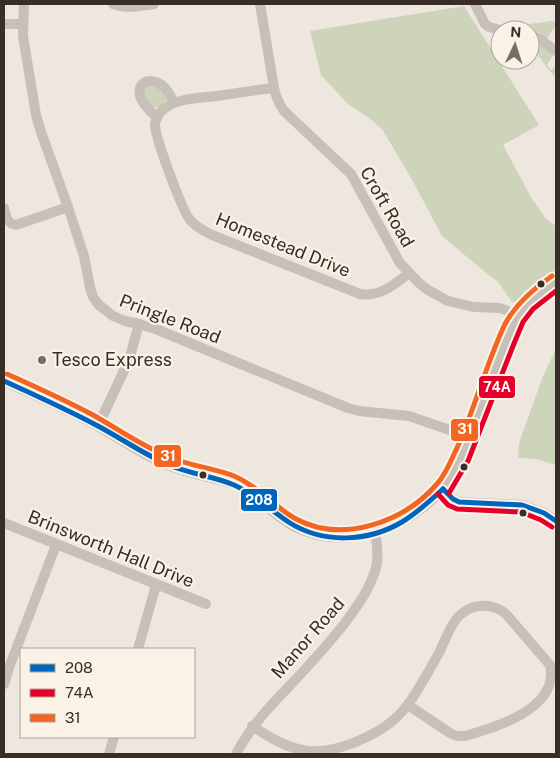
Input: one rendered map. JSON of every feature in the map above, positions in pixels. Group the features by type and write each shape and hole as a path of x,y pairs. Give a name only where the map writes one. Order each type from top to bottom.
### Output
{"street":[{"name":"Pringle Road","path":"24,4 23,36 40,132 68,206 84,256 93,297 99,304 113,316 158,330 348,408 359,411 409,416 470,437"},
{"path":"116,4 128,7 154,4"},
{"name":"Croft Road","path":"260,4 274,88 284,111 351,174 400,263 428,290 448,300 474,307 499,308 506,310 517,318"},
{"path":"475,4 486,24 490,27"},
{"path":"4,24 23,24"},
{"path":"540,40 556,51"},
{"path":"173,103 169,93 156,82 145,82 141,86 140,98 157,118 166,107 173,103 274,88"},
{"name":"Homestead Drive","path":"157,118 155,123 157,135 179,198 190,220 201,230 360,294 376,294 385,291 409,273"},
{"path":"4,208 8,222 16,225 68,206"},
{"path":"4,381 98,426 163,463 183,471 237,486 294,527 320,536 349,538 376,533 403,521 414,514 442,489 461,458 517,318 528,304 556,282"},
{"path":"98,426 129,360 139,324"},
{"path":"442,489 459,502 522,505 544,513 556,521"},
{"name":"Brinsworth Hall Drive","path":"4,523 206,604"},
{"name":"Manor Road","path":"236,754 252,726 308,666 358,606 369,586 377,561 376,533"},
{"path":"4,684 56,545"},
{"path":"138,648 156,585"},
{"path":"252,726 287,746 320,752 342,746 372,734 395,718 408,705 457,618 465,610 473,607 491,606 500,609 550,665 554,672 554,688 550,696 527,715 465,736 457,736 450,733 408,705"},
{"path":"109,754 114,738"}],"green space":[{"path":"464,6 490,47 490,70 504,70 539,125 503,145 531,197 546,219 556,226 556,270 517,302 512,302 498,282 442,236 382,129 348,104 321,75 310,31"},
{"path":"556,22 556,27 547,38 540,37 540,23"},
{"path":"540,45 554,54 547,65 551,70 556,65 555,77 540,58"},
{"path":"154,85 166,93 167,99 157,108 151,106 143,94 146,86"},
{"path":"556,349 556,465 536,459 518,458 519,443 543,376"}],"transit line":[{"name":"31","path":"7,374 82,409 159,453 243,480 296,519 314,526 333,529 353,529 372,525 408,509 437,484 448,467 463,433 505,324 526,297 552,276"},
{"name":"74A","path":"449,493 468,461 523,322 533,309 556,291"},
{"name":"208","path":"4,381 85,419 169,465 226,482 242,489 290,523 317,535 346,538 361,537 389,529 413,515 443,489"},
{"name":"208","path":"443,489 459,502 522,505 544,513 556,521"},
{"name":"74A","path":"438,494 448,505 457,509 521,512 541,520 552,527"}],"place":[{"name":"Tesco Express","path":"42,360"}]}
